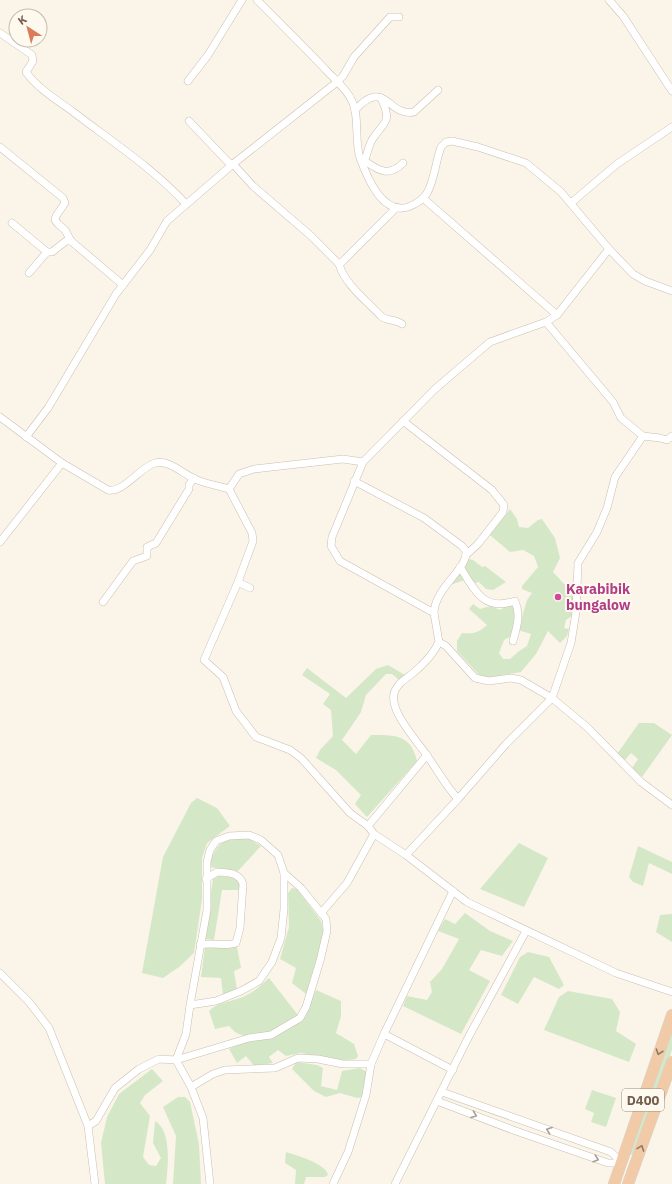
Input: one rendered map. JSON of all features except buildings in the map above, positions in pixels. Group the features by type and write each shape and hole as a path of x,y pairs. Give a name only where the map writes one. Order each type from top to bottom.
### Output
{"highway":[{"name":"D400","path":"614,1184 672,1015"},
{"name":"D400","path":"628,1184 672,1062"},
{"path":"622,1163 634,1166"}],"street":[{"path":"188,81 208,55 242,0"},
{"path":"257,0 337,82 352,101 356,110 356,137 374,189 384,200 396,208"},
{"path":"609,0 623,16 672,91"},
{"path":"26,437 48,408 123,285 154,245 167,221 233,164 337,82 343,76 354,57 367,44 381,26 390,17 399,17"},
{"path":"0,33 32,55 33,61 27,68 26,72 44,90 134,158 175,192 186,204"},
{"path":"356,110 367,99 374,96 410,113 421,107 438,90"},
{"path":"364,162 373,138 380,133 387,120 381,98"},
{"path":"189,121 228,162 233,164 259,191 310,235 339,264 343,275 382,317 396,320 402,324"},
{"path":"571,203 617,164 672,127"},
{"path":"339,264 396,208 415,205 423,198 428,192 441,147 446,142 452,141 478,147 526,163 571,203 609,249 633,274 645,281 672,291"},
{"path":"0,147 63,198 65,203 55,220 65,230 72,241 123,285"},
{"path":"364,162 382,171 390,172 396,170 403,163"},
{"path":"423,198 489,254 557,315"},
{"path":"12,223 47,252"},
{"path":"29,273 47,252 52,252 66,241 72,241"},
{"path":"434,613 340,561 334,553 331,546 332,537 363,462 440,385 490,342 546,322 557,315 609,249"},
{"path":"546,322 613,402 621,418 643,436 667,440 672,436"},
{"path":"0,417 62,463 108,490 113,491 155,463 162,462 194,478 229,489 252,532 254,541 204,660 224,677 236,711 256,737 290,750 301,758 350,813 368,826 374,834 406,855 467,902 616,973 672,992"},
{"path":"403,421 492,490 504,505 503,512 478,544 466,555 460,567 439,594 434,613 439,642 434,653 397,686 393,700 397,713 419,747 427,755 449,789 458,799"},
{"path":"406,855 506,744 552,698 571,643 577,606 578,563 597,532 607,508 614,477 643,436"},
{"path":"229,489 239,474 254,469 343,459 363,462"},
{"path":"0,542 62,463"},
{"path":"103,602 132,561 146,556 147,547 156,543 189,489 189,485 194,478"},
{"path":"354,481 424,518 462,546 466,555"},
{"path":"460,567 483,600 493,604 502,605 515,601 519,609 519,618 513,641"},
{"path":"238,582 250,588"},
{"path":"439,642 446,646 475,678 489,681 511,678 521,680 552,698 587,727 641,782 672,804"},
{"path":"368,826 427,755"},
{"path":"321,913 347,883 374,834"},
{"path":"176,1060 186,1034 190,1004 207,910 206,879 207,862 210,850 216,841 229,836 249,835 261,840 278,854 284,873 284,909 280,938 272,962 259,981 241,991 216,1001 190,1004"},
{"path":"200,945 209,943 230,945 236,943 240,928 243,884 241,879 236,875 217,872 206,879"},
{"path":"88,1126 96,1121 115,1088 139,1069 159,1059 176,1060 249,1038 272,1035 300,1018 306,1008 320,961 327,931 326,919 301,888 284,873"},
{"path":"333,1184 348,1152 366,1095 371,1064 453,891"},
{"path":"395,1184 526,931"},
{"path":"0,973 29,1002 49,1028 88,1126 95,1184"},
{"path":"384,1034 453,1070"},
{"path":"191,1087 213,1074 225,1070 275,1068 298,1058 318,1059 343,1064 371,1064"},
{"path":"176,1060 191,1087 203,1118 210,1184"},
{"path":"442,1092 611,1152 622,1163"},
{"path":"437,1101 608,1164 622,1163"}],"green space":[{"path":"510,509 517,519 519,527 528,528 538,520 542,519 555,538 560,558 553,572 567,587 572,589 574,598 572,616 566,620 564,628 569,629 567,636 560,643 548,631 536,654 521,672 485,678 479,675 457,651 457,641 462,633 476,632 487,625 469,609 473,604 480,609 491,606 500,610 513,604 517,618 510,637 504,640 499,653 503,659 510,659 527,646 531,634 518,630 527,600 532,593 522,589 522,586 538,567 534,556 523,550 510,552 490,535"},
{"path":"469,559 473,560 482,567 485,566 506,582 493,590 486,589 479,582 475,583 471,578 453,584"},
{"path":"388,665 405,675 399,680 392,674 386,674 366,695 361,712 342,740 356,754 371,735 394,736 406,741 411,746 417,761 367,817 355,804 361,795 336,770 316,758 320,750 333,736 331,710 323,704 330,694 302,675 307,668 346,698 376,669"},
{"path":"639,723 654,723 672,735 642,777 632,768 638,759 631,753 625,760 617,754"},
{"path":"197,798 217,808 230,826 207,843 202,858 202,899 194,953 179,967 163,978 142,973 163,857 191,803"},
{"path":"248,838 261,846 238,871 209,867 214,852 221,844 232,839"},
{"path":"519,843 548,858 524,907 480,889"},
{"path":"638,846 672,862 672,874 649,863 643,886 633,882 629,877"},
{"path":"218,876 237,878 241,890 222,890 214,940 204,939 213,879"},
{"path":"292,888 297,889 321,921 324,933 306,994 292,983 296,968 280,959 289,927 288,893"},
{"path":"465,913 490,931 513,941 502,956 481,950 469,970 490,981 461,1034 403,1006 407,996 427,1000 432,992 430,982 442,969 459,939 438,931 445,919 455,924"},
{"path":"672,914 672,942 656,932 660,915"},
{"path":"205,947 237,947 241,968 234,971 237,990 223,995 221,978 201,977"},
{"path":"528,952 549,957 564,985 559,989 534,977 518,1004 501,995 520,957"},
{"path":"269,978 298,1015 270,1031 254,1036 246,1036 238,1033 229,1026 215,1029 209,1011 212,1008 240,998 256,990"},
{"path":"316,990 341,1001 341,1016 336,1033 354,1044 358,1056 356,1059 341,1061 301,1053 286,1056 278,1050 269,1057 273,1063 254,1066 246,1056 237,1063 229,1049 244,1041 285,1029 305,1017"},
{"path":"568,991 612,999 620,1012 616,1031 636,1044 629,1062 544,1030 559,997"},
{"path":"672,1031 672,1050 635,1156 629,1154"},
{"path":"296,1062 317,1065 323,1068 321,1086 337,1090 342,1071 360,1068 367,1072 362,1097 357,1098 340,1093 326,1097 314,1091 292,1069"},
{"path":"152,1069 163,1081 145,1095 140,1103 150,1116 143,1157 149,1165 156,1166 161,1158 153,1143 155,1121 164,1132 168,1150 166,1184 105,1184 101,1143 107,1117 119,1094"},
{"path":"592,1090 616,1098 606,1127 591,1122 594,1113 585,1109"},
{"path":"178,1097 185,1097 190,1102 199,1144 201,1184 173,1184 176,1136 163,1107"},
{"path":"286,1152 317,1164 326,1171 328,1175 325,1177 306,1177 304,1184 295,1184 296,1170 285,1163"}],"place":[{"name":"Karabibik bungalow","path":"558,597"}]}
